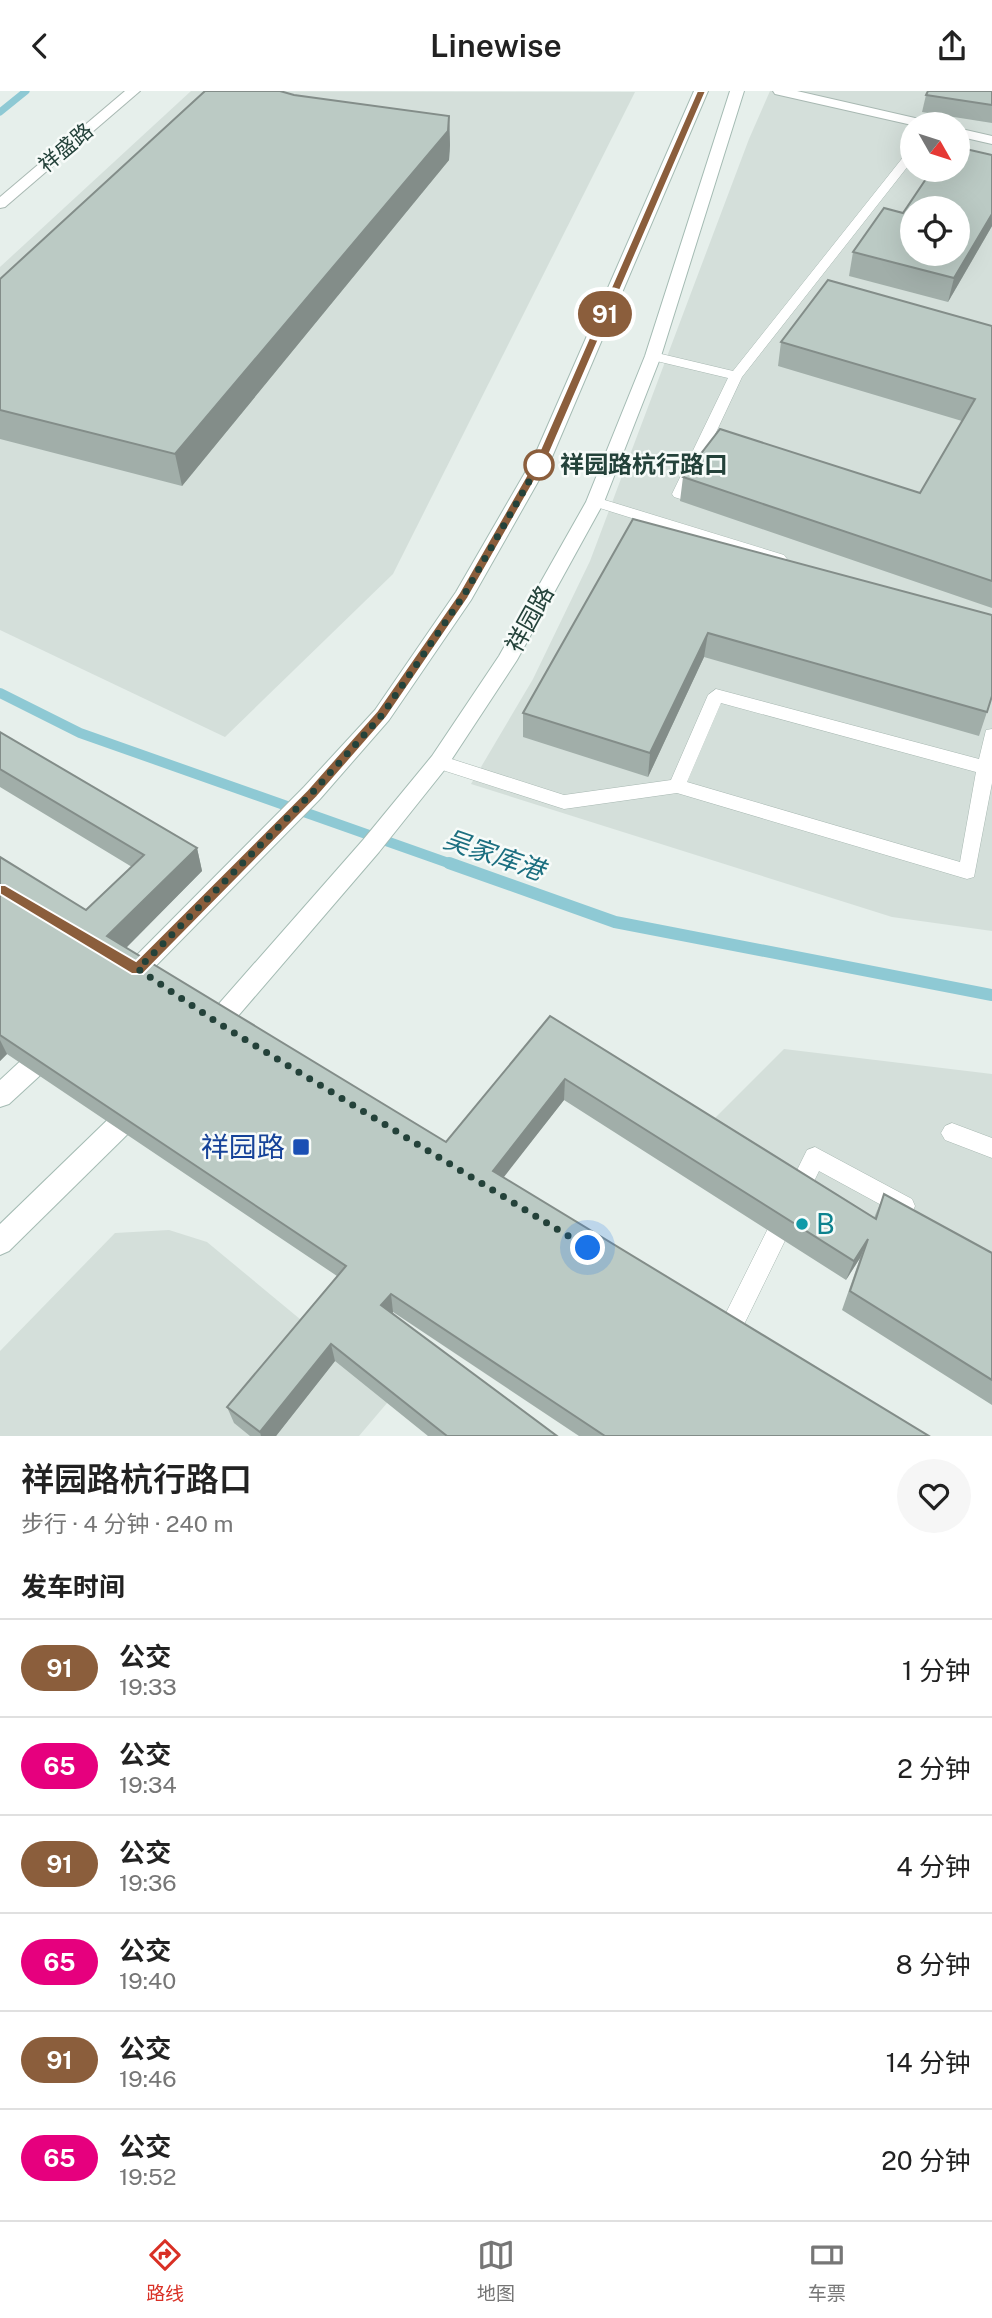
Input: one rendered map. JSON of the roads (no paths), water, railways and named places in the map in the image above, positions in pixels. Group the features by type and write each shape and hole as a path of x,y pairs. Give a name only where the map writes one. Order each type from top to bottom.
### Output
{"main road":[{"name":"祥盛路","path":"0,204 133,91"},
{"path":"109,996 128,964 312,793 382,715 464,595 543,457 701,91"},
{"name":"祥园路","path":"193,1050 229,1029 439,762 507,660 595,502 653,356 737,91"},
{"path":"779,91 900,119"},
{"path":"970,135 992,140"},
{"path":"128,964 161,985"},
{"path":"195,1007 229,1029"},
{"path":"0,1096 61,1036"},
{"path":"0,1242 151,1096"},
{"path":"703,1322 737,1344"}],"lane":[{"path":"719,506 679,494 736,376 815,286 900,169"},
{"path":"653,356 736,376"},
{"path":"595,502 794,563"},
{"path":"677,786 716,695 986,768"},
{"path":"439,762 564,802 677,786 967,872 992,735"},
{"path":"952,1133 992,1148"},
{"path":"737,1344 815,1157 921,1216"}],"waterway":[{"name":"吴家库港","path":"0,112 26,91"},
{"name":"吴家库港","path":"0,693 80,733 454,865"},
{"name":"吴家库港","path":"449,863 615,922 992,995"}],"place":[{"name":"祥园路杭行路口","path":"539,465"},
{"name":"祥园路","path":"301,1147"},
{"name":"B","path":"802,1224"}]}
